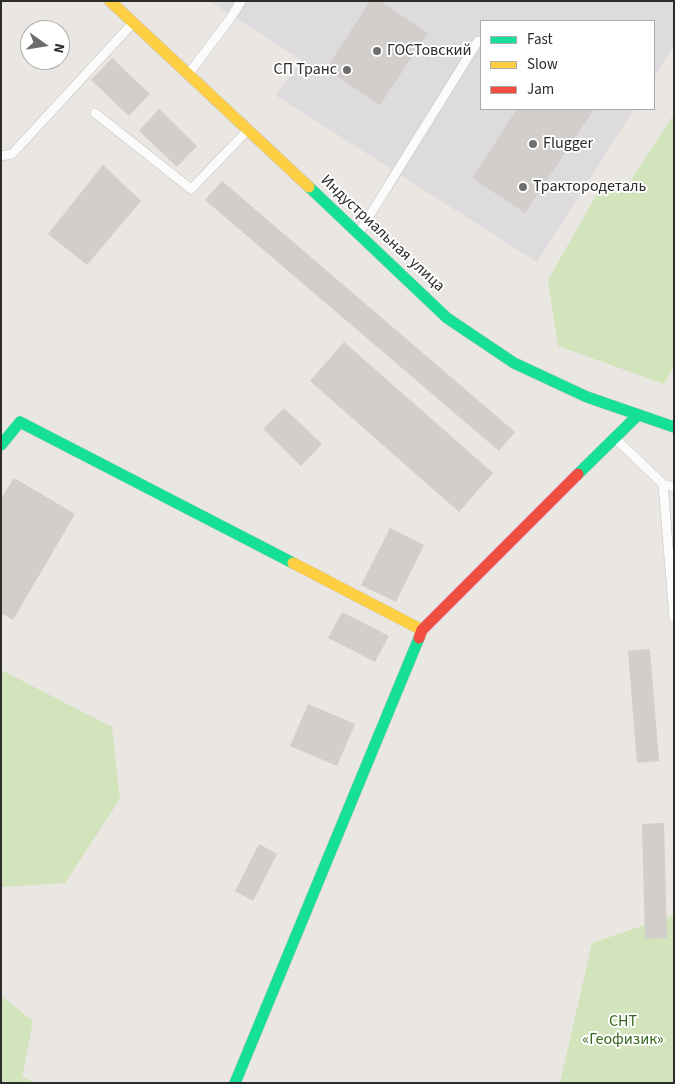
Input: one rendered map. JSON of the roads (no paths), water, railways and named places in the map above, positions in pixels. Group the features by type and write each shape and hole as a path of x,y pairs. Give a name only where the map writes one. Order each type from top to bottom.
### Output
{"main road":[{"name":"Индустриальная улица","path":"110,1 447,318 514,363 587,397 674,427"},
{"path":"234,1083 422,630 638,415"},
{"path":"1,445 20,422 422,630"}],"lane":[{"path":"188,74 232,16 241,1"},
{"path":"1,156 12,154 133,23"},
{"path":"358,233 478,41"},
{"path":"95,113 191,190 248,130"},
{"path":"615,438 663,484 674,487"},
{"path":"663,484 674,618"}],"place":[{"name":"ГОСТовский","path":"377,51"},
{"name":"СП Транс","path":"347,70"},
{"name":"Flugger","path":"533,144"},
{"name":"Трактородеталь","path":"523,187"}],"park label":[{"name":"СНТ «Геофизик»","path":"623,1031"}]}
